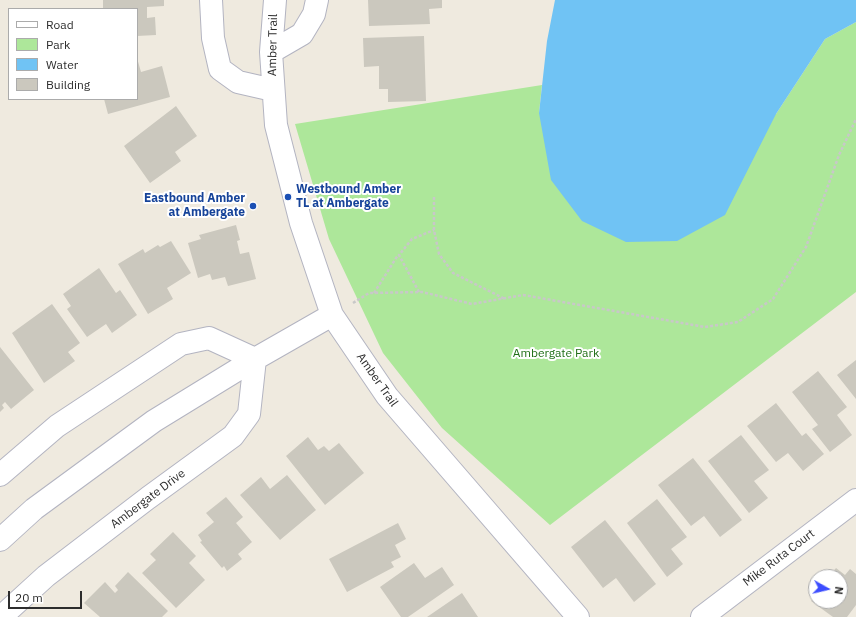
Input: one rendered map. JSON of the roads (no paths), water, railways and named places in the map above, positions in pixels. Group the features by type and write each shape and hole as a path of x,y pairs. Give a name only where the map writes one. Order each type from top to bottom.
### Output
{"street":[{"name":"Amber Trail","path":"212,0 213,38 220,69 238,82 273,90"},
{"name":"Amber Trail","path":"275,0 271,52 276,125 301,223 332,316 387,396 578,617"},
{"path":"271,52 302,34 314,14 317,0"},
{"path":"0,540 34,509 154,421 255,359 332,316"},
{"path":"0,475 57,426 181,344 209,338 255,359"},
{"name":"Ambergate Drive","path":"1,617 46,576 148,498 233,436 249,414 255,359"},
{"name":"Mike Ruta Court","path":"702,617 856,500"}],"water":[{"path":"555,0 856,0 856,22 825,39 776,114 725,215 677,241 626,242 582,221 551,180 539,113 547,41"}],"place":[{"name":"Westbound Amber TL at Ambergate","path":"288,197"},
{"name":"Eastbound Amber at Ambergate","path":"253,206"}],"park label":[{"name":"Ambergate Park","path":"556,354"}]}
